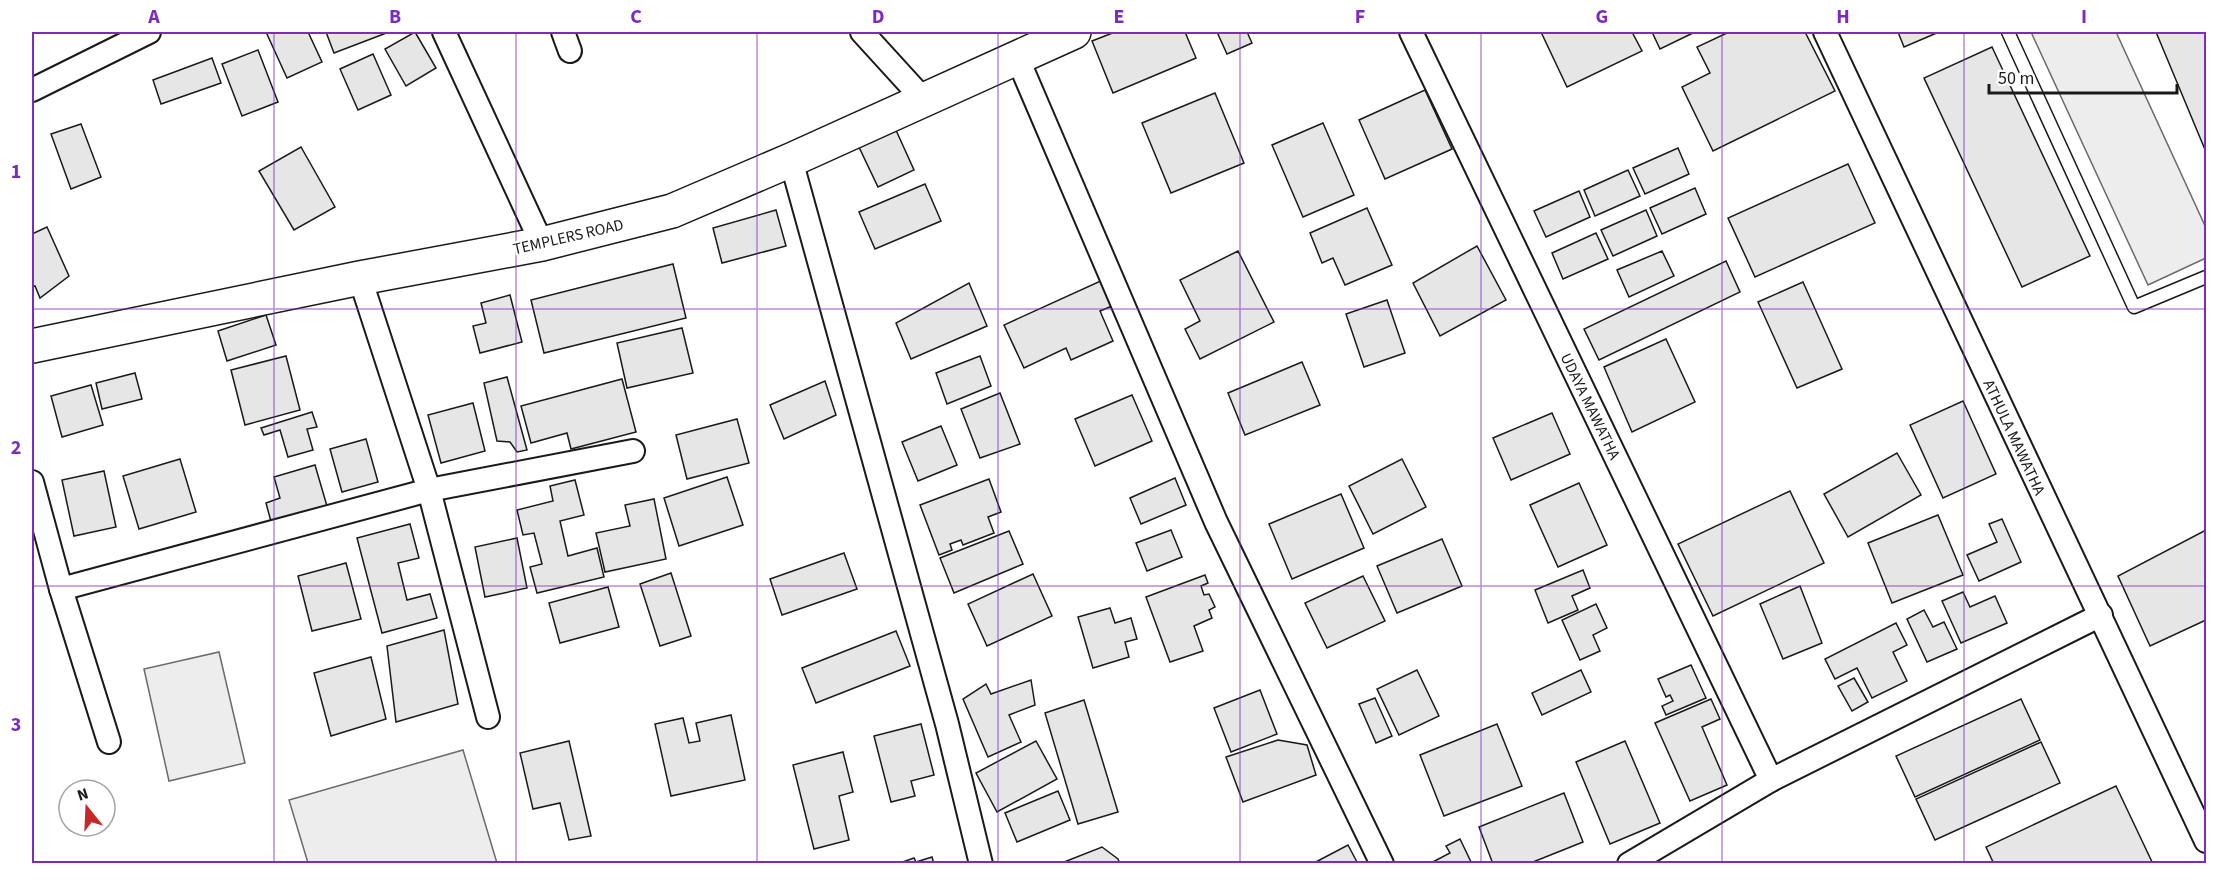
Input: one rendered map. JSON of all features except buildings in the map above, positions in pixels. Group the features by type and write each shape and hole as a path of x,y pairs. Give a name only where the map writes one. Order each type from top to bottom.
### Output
{"main road":[{"name":"TEMPLERS ROAD","path":"32,346 360,278 542,244 672,212 1074,32"}],"street":[{"path":"32,90 149,32"},
{"path":"444,32 542,244"},
{"path":"862,32 924,100"},
{"name":"UDAYA MAWATHA","path":"1411,32 1771,780"},
{"name":"ATHULA MAWATHA","path":"1825,32 2206,842"},
{"path":"1017,57 1216,522 1382,864"},
{"path":"791,160 947,724 981,864"},
{"path":"360,278 429,490 488,717"},
{"path":"61,589 429,490 633,451"},
{"path":"32,482 61,589 109,742"},
{"path":"1629,864 1771,780 2101,615"}],"lane":[{"path":"2008,32 2134,307 2206,277"}],"shaded area":[{"path":"2031,32 2116,32 2206,228 2206,258 2148,285"},
{"path":"219,652 245,763 169,781 144,669"},
{"path":"463,750 497,863 308,863 289,800"}]}
